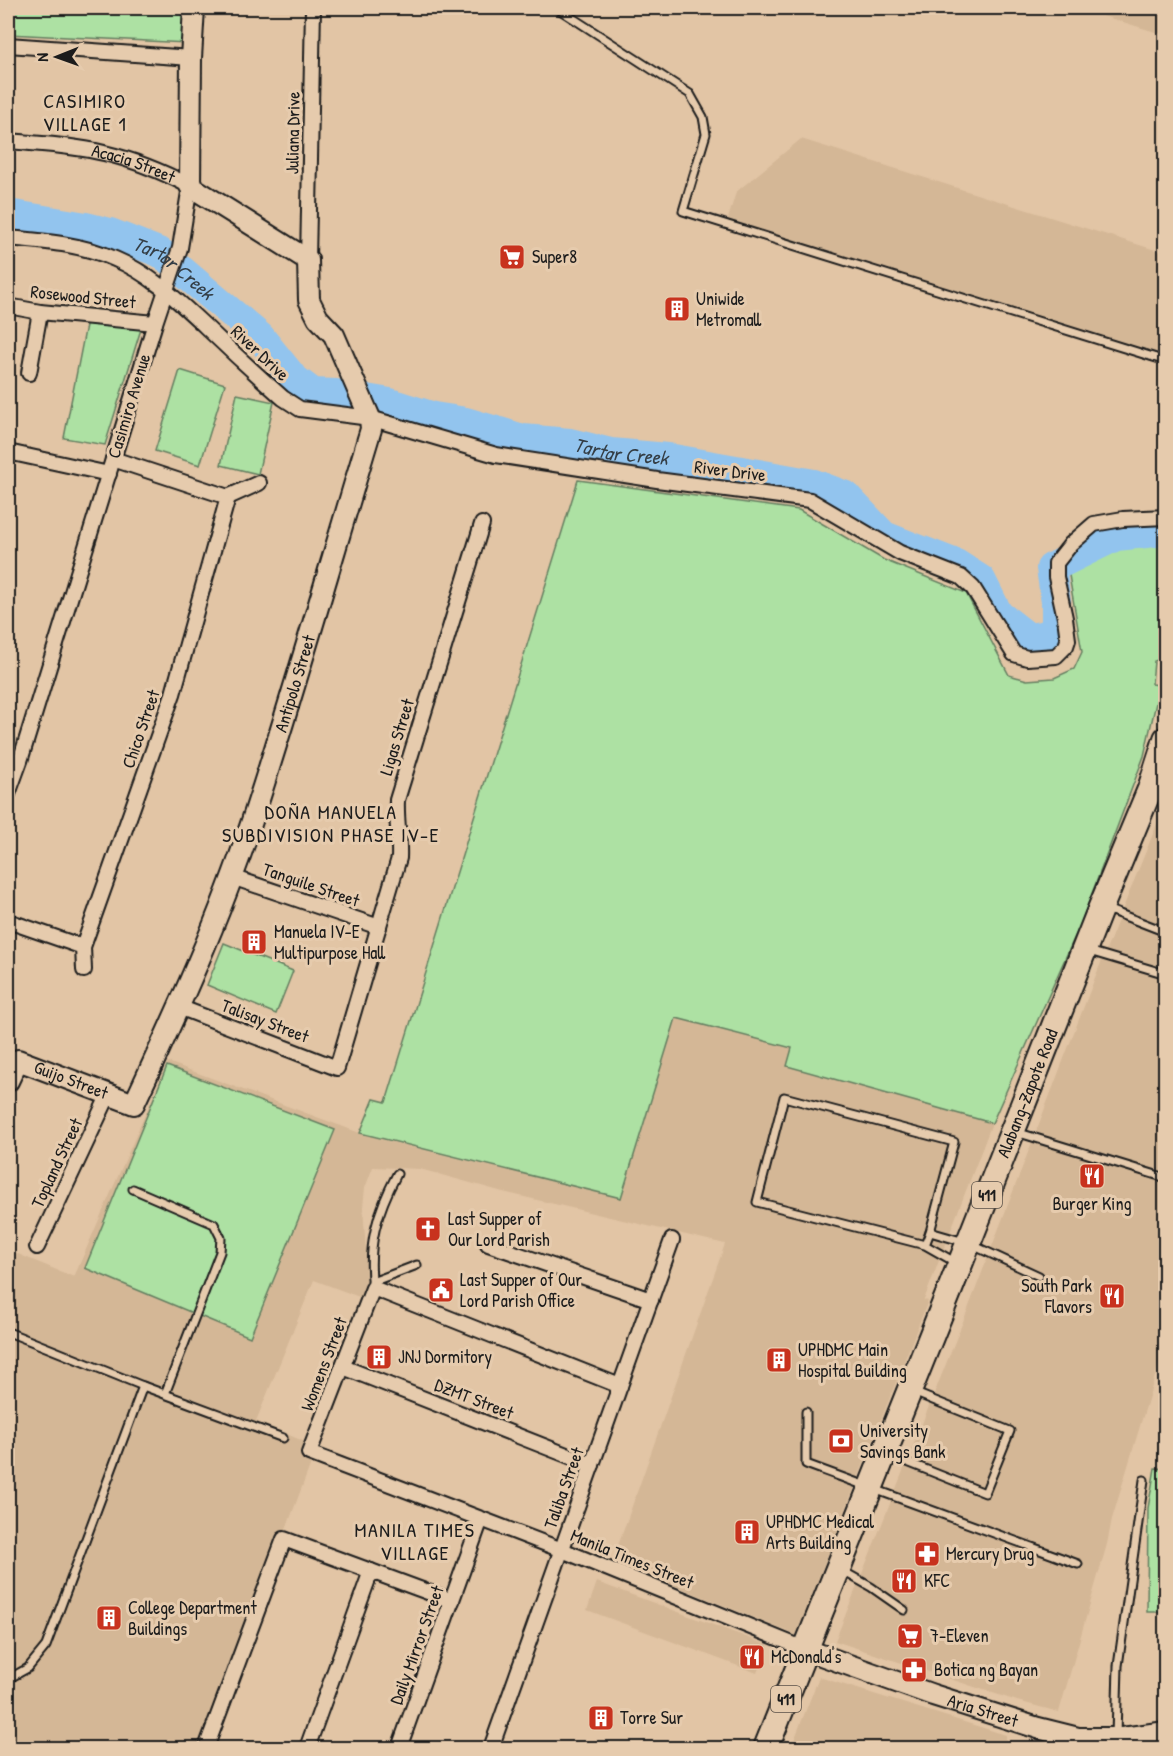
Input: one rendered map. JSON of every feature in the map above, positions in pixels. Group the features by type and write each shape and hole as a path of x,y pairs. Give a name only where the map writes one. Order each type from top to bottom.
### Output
{"highway":[{"name":"Alabang-Zapote Road","path":"766,1749 1150,789 1166,739"}],"street":[{"name":"Casimiro Avenue","path":"8,794 180,248 190,186 191,58 194,8"},
{"name":"Juliana Drive","path":"308,260 313,8"},
{"path":"8,45 191,58"},
{"name":"Acacia Street","path":"8,141 103,153 159,170 190,186 308,260"},
{"name":"River Drive","path":"8,238 62,244 96,252 142,273 166,290 283,398 300,409 368,413 496,455 657,480 810,500 900,553 961,577 973,588 1014,654 1027,658 1056,656 1068,640 1056,577 1056,563 1071,543 1094,524 1123,519 1166,517"},
{"path":"308,260 309,300 318,318 334,335 368,413"},
{"name":"Rosewood Street","path":"8,306 40,312 155,323"},
{"path":"29,373 40,312"},
{"name":"Antipolo Street","path":"134,1104 179,1008 251,824 371,429 368,413"},
{"path":"8,452 109,474"},
{"path":"113,459 228,497 259,483"},
{"name":"Chico Street","path":"84,970 83,947 173,694 228,497"},
{"name":"Ligas Street","path":"337,1068 399,858 397,800 482,525"},
{"name":"Tanguile Street","path":"232,877 379,927"},
{"path":"8,921 83,947"},
{"name":"Talisay Street","path":"179,1008 337,1068"},
{"path":"8,1082 13,1057"},
{"name":"Guijo Street","path":"13,1057 134,1104"},
{"name":"Topland Street","path":"37,1247 110,1094"},
{"name":"Taliba Street","path":"491,1749 672,1240"},
{"path":"488,1244 651,1300"},
{"path":"373,1285 620,1386"},
{"name":"Womens Street","path":"309,1453 373,1285"},
{"name":"DZMT Street","path":"343,1367 592,1465"},
{"name":"Manila Times Street","path":"309,1453 562,1550 807,1650"},
{"name":"Daily Mirror Street","path":"399,1749 481,1519"},
{"path":"206,1749 284,1539 452,1601"},
{"path":"308,1749 371,1571"},
{"name":"Aria Street","path":"807,1650 933,1695 1078,1738 1116,1738 1166,1732"}],"lane":[{"path":"557,8 690,94 704,117 706,134 683,211 1166,361"},
{"path":"1101,907 1166,932"},
{"path":"1084,950 1166,974"},
{"path":"925,1245 954,1142 784,1097 757,1202 925,1245 964,1254 1039,1276"},
{"path":"1012,1131 1166,1178"},
{"path":"397,1174 384,1199 375,1226 371,1253 373,1285 417,1265"},
{"path":"133,1189 214,1224 221,1238 219,1252 165,1394"},
{"path":"930,1232 964,1254"},
{"path":"8,1332 284,1438"},
{"path":"8,1679 28,1668 46,1646 144,1386"},
{"path":"885,1453 985,1493 1010,1431 910,1391"},
{"path":"806,1412 806,1464 1078,1564"},
{"path":"1116,1738 1118,1666 1144,1480"},
{"path":"838,1568 904,1610"}],"shaded area":[{"path":"1103,8 1165,8 1165,35 1100,15"},
{"path":"801,139 1165,253 1165,356 728,219 736,192"},
{"path":"1165,804 1165,1343 1112,1519 1059,1712 1017,1701 835,1641 968,1309 1096,975"},
{"path":"675,1018 793,1048 787,1066 992,1123 924,1300 928,1301 796,1635 613,1560 725,1244 503,1192 420,1169 373,1167 365,1188 363,1207 368,1281 362,1298 314,1280 256,1421 317,1447 204,1748 8,1748 8,1250 74,1277 168,1062 360,1133 620,1198"},
{"path":"597,1582 768,1645 757,1673 587,1610"},
{"path":"819,1677 1006,1735 1006,1748 791,1748"}],"green space":[{"path":"8,8 187,8 187,43 8,34"},
{"path":"87,320 141,329 105,445 64,438"},
{"path":"180,370 225,384 200,465 155,451"},
{"path":"237,394 274,402 258,474 221,465"},
{"path":"578,480 799,510 884,560 966,593 1009,675 1027,680 1054,678 1074,669 1082,652 1069,575 1097,545 1165,539 1165,658 1154,661 1152,684 1160,685 1144,756 1080,925 992,1123 787,1066 792,1048 676,1018 621,1198 360,1133 374,1099 386,1102"},
{"path":"224,943 293,971 276,1014 207,985"},
{"path":"167,1066 335,1130 250,1337 85,1268"},
{"path":"1155,1468 1165,1469 1165,1612 1147,1612 1148,1508"}],"waterway":[{"name":"Tartar Creek","path":"8,214 110,233 161,253 260,337 293,378 313,393 336,394 390,403 434,417 466,422 523,439 570,443 611,453 668,458 814,484 846,496 884,536 956,564 981,580 998,614 1029,638 1047,635 1056,627 1056,602 1051,568 1116,536 1166,531"}],"place":[{"name":"Super8","path":"512,257"},
{"name":"Uniwide Metromall","path":"677,309"},
{"name":"Manuela IV-E Multipurpose Hall","path":"254,942"},
{"name":"Burger King","path":"1092,1176"},
{"name":"Last Supper of Our Lord Parish","path":"428,1229"},
{"name":"Last Supper of Our Lord Parish Office","path":"441,1290"},
{"name":"South Park Flavors","path":"1112,1296"},
{"name":"JNJ Dormitory","path":"379,1357"},
{"name":"UPHDMC Main Hospital Building","path":"779,1360"},
{"name":"University Savings Bank","path":"841,1441"},
{"name":"UPHDMC Medical Arts Building","path":"747,1532"},
{"name":"Mercury Drug","path":"927,1554"},
{"name":"KFC","path":"904,1581"},
{"name":"College Department Buildings","path":"109,1618"},
{"name":"7-Eleven","path":"910,1636"},
{"name":"McDonald's","path":"752,1657"},
{"name":"Botica ng Bayan","path":"914,1670"},
{"name":"Torre Sur","path":"601,1718"}],"district":[{"name":"CASIMIRO VILLAGE 1","path":"85,112"},
{"name":"DOÑA MANUELA SUBDIVISION PHASE IV-E","path":"331,824"},
{"name":"MANILA TIMES VILLAGE","path":"415,1542"}]}
